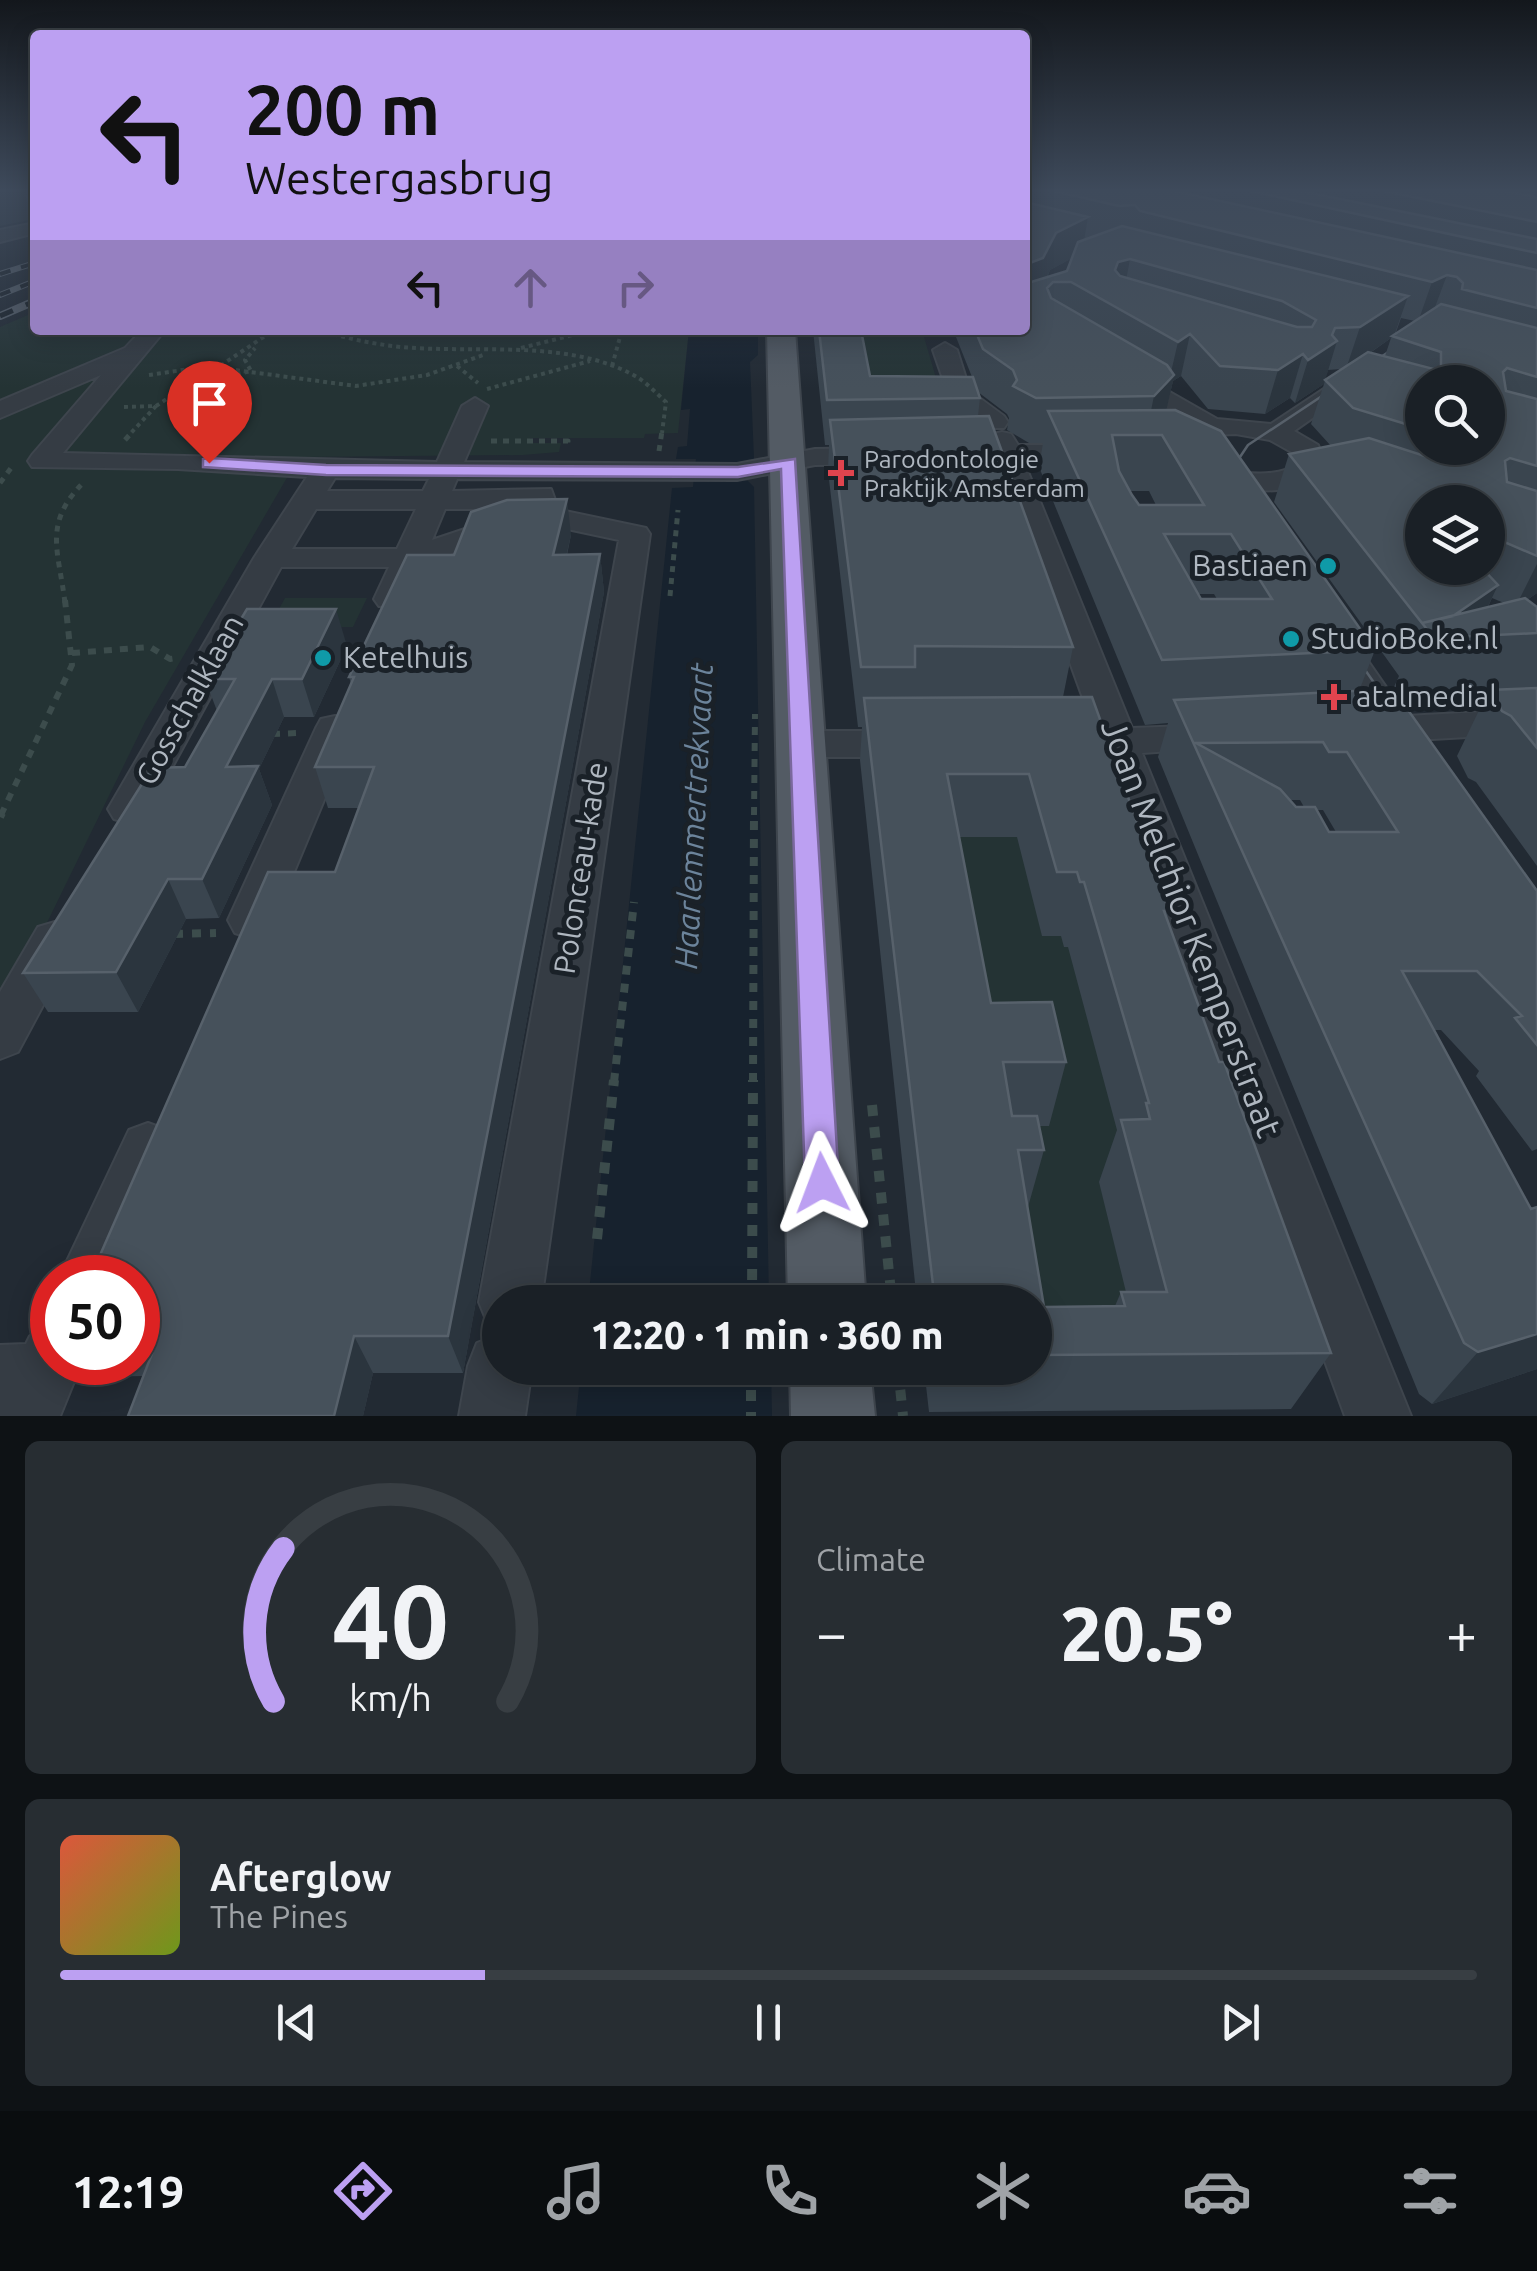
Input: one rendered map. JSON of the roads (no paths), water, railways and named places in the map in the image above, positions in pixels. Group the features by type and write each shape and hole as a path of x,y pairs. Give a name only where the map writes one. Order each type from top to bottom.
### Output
{"main road":[{"path":"781,335 827,1285"},
{"path":"831,1385 833,1416"}],"street":[{"path":"149,335 42,460 446,470 541,494"},
{"name":"Joan Melchior Kemperstraat","path":"945,350 960,394 1001,438 1378,1416"},
{"path":"0,410 133,353"},
{"path":"1102,359 1212,427"},
{"path":"1274,432 1378,363"},
{"path":"1321,372 1388,394"},
{"path":"371,645 479,398"},
{"path":"1186,453 1184,444 1188,436 1212,427 1239,426 1274,432 1299,444 1312,458 1345,470"},
{"path":"307,500 435,500 541,494 656,470 738,472 815,457 918,455 1001,438 1114,453"},
{"path":"1150,453 1186,453 1245,496 1312,468 1312,458"},
{"name":"Gosschalklaan","path":"114,835 270,558 326,470"},
{"path":"270,558 409,558 541,494"},
{"name":"Polonceau-kade","path":"513,1285 636,534 541,494"},
{"path":"1314,606 1407,745"},
{"path":"241,942 341,715"},
{"path":"1331,732 1407,745 1537,721"},
{"path":"1063,742 1254,736"},
{"path":"802,744 950,743"},
{"path":"0,1037 76,902"},
{"path":"99,1255 166,1108"},
{"path":"492,1416 497,1385"}],"water":[{"name":"Haarlemmertrekvaart","path":"688,335 758,335 758,355 750,362 754,459 733,479 748,481 754,487 769,1285 590,1285 672,488 693,487 696,459 676,459 678,447 687,446 690,409 681,410"},
{"path":"579,1385 771,1385 772,1416 576,1416"}],"tram line":[{"path":"1232,483 1234,466 1248,445 1408,339"},
{"path":"1352,651 1395,713"}],"railway":[{"path":"0,274 30,265"},
{"path":"0,295 30,283"},
{"path":"0,316 30,303"}],"place":[{"name":"Parodontologie Praktijk Amsterdam","path":"841,473"},
{"name":"Bastiaen","path":"1328,566"},
{"name":"StudioBoke.nl","path":"1291,639"},
{"name":"Ketelhuis","path":"323,658"},
{"name":"atalmedial","path":"1334,697"}]}
